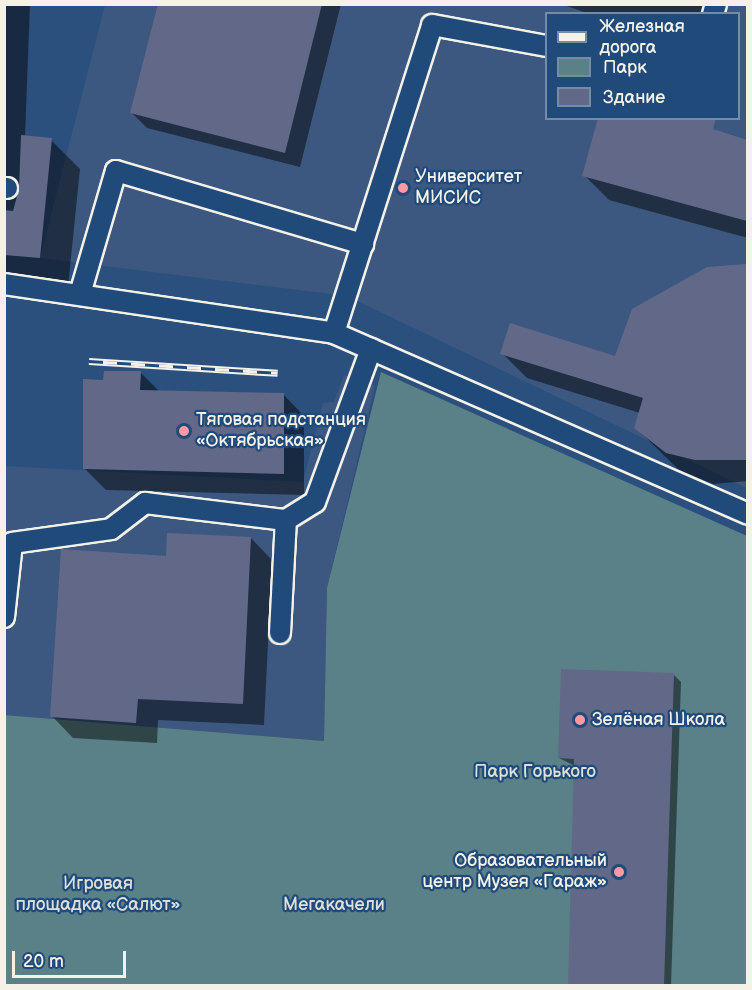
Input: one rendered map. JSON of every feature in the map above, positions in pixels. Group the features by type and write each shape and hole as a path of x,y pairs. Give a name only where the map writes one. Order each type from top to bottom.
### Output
{"lane":[{"path":"334,333 432,25 545,46"},
{"path":"80,294 116,171 363,244"},
{"path":"4,284 334,333 747,514"},
{"path":"4,617 12,543 111,529 145,503 286,520 315,502 371,349"},
{"path":"280,633 286,520"}],"shaded area":[{"name":"Университет МИСИС","path":"105,5 747,5 747,488 347,296 40,258"},
{"path":"344,375 375,386 327,588 324,741 5,715 4,466 303,482 323,403 334,402"}],"green space":[{"name":"Парк Горького","path":"381,372 747,536 747,985 5,985 4,715 324,741 327,588"}],"building":[{"path":"158,4 322,4 285,153 130,113"},
{"path":"597,120 715,120 713,129 747,140 747,221 582,176"},
{"path":"21,135 52,138 40,258 4,255 4,210 13,211 19,189"},
{"path":"747,264 747,460 695,460 666,453 634,428 643,398 500,354 510,323 615,356 632,309 707,267"},
{"name":"Тяговая подстанция «Октябрьская»","path":"104,371 141,371 140,390 284,393 284,474 83,469 83,379 103,380"},
{"path":"167,533 251,537 243,704 138,699 136,723 50,717 61,549 166,556"},
{"name":"Образовательный центр Музея «Гараж»","path":"561,669 674,673 664,986 568,986 574,759 558,758"}],"railway":[{"path":"89,361 278,373"}],"place":[{"name":"Университет МИСИС","path":"403,188"},
{"name":"Тяговая подстанция «Октябрьская»","path":"184,431"},
{"name":"Зелёная Школа","path":"580,720"},
{"name":"Образовательный центр Музея «Гараж»","path":"619,872"}],"park label":[{"name":"Игровая площадка «Салют»","path":"98,895"},
{"name":"Мегакачели","path":"334,905"}]}
